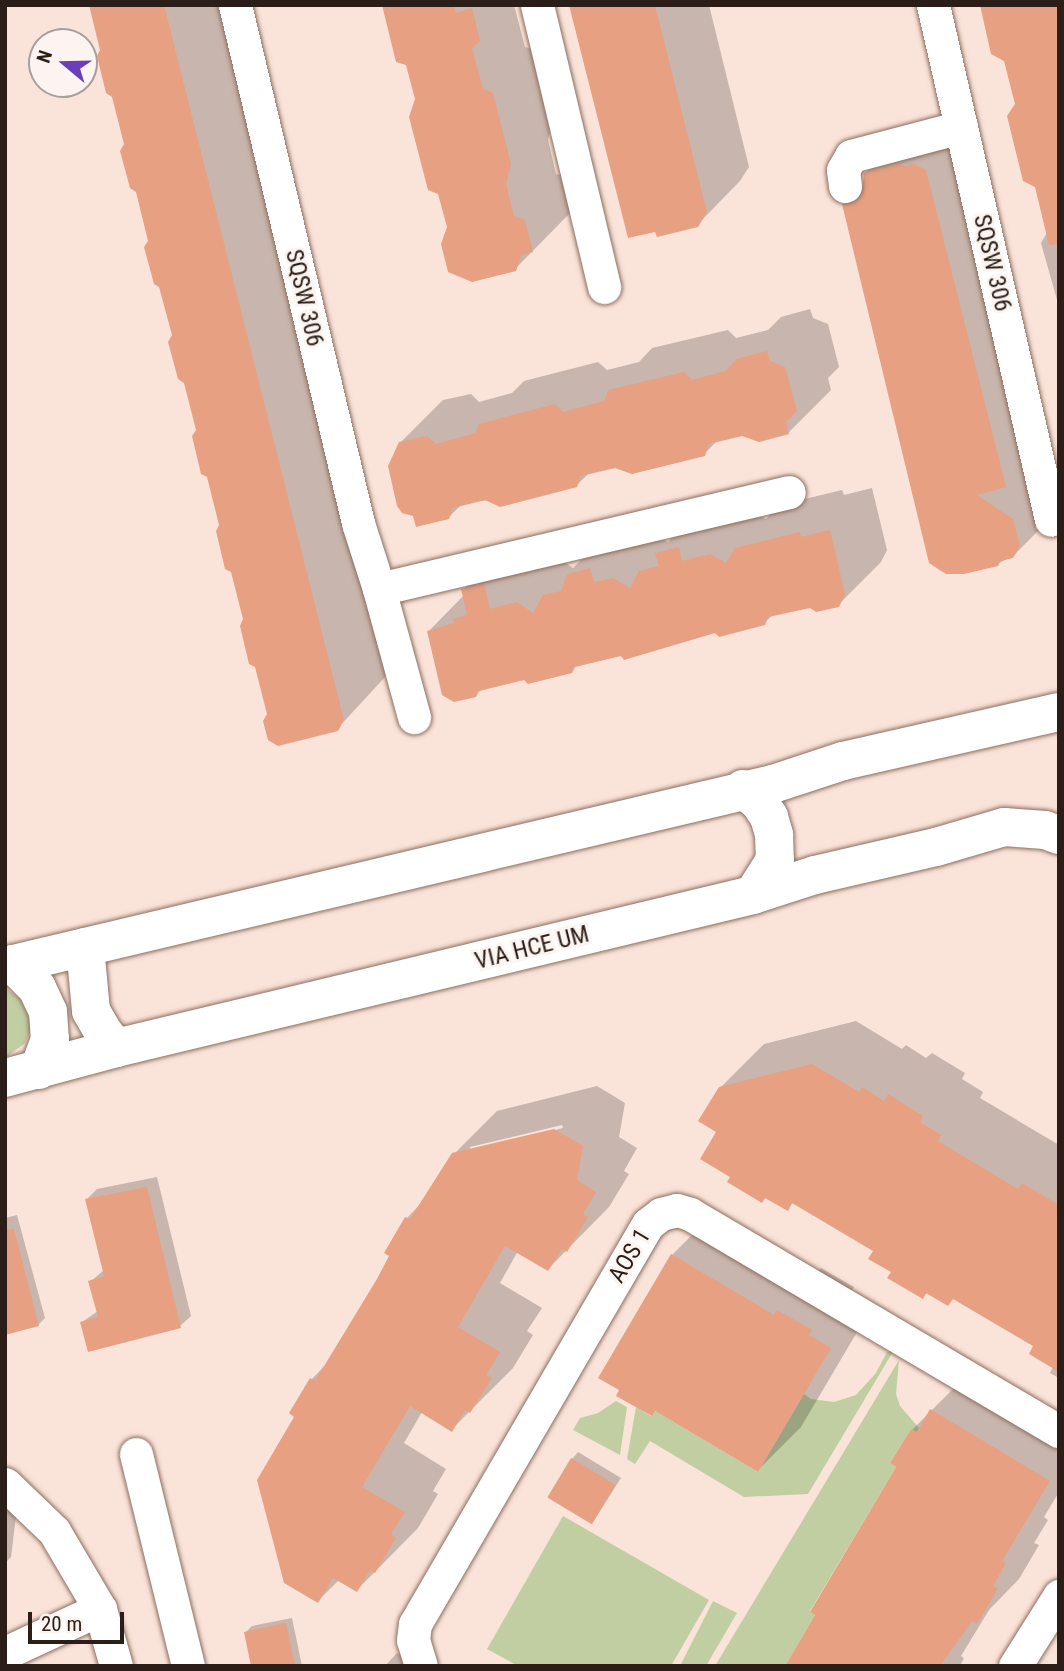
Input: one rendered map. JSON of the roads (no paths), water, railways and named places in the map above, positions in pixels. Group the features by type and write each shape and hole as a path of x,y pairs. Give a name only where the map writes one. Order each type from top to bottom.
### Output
{"main road":[{"path":"9,965 773,784 843,761 1059,712"},
{"path":"743,789 759,803 769,817 774,835 775,860 753,895"},
{"name":"VIA HCE UM","path":"22,1074 116,1048 753,895 815,875 936,847 1004,827 1045,830 1059,835"},
{"path":"85,947 91,1011 116,1048"},
{"path":"9,965 37,988 48,1012 50,1039 22,1074"}],"street":[{"name":"SQSW 306","path":"235,5 358,523 414,717"},
{"path":"537,5 604,287"},
{"name":"SQSW 306","path":"933,5 1051,520"},
{"path":"845,186 843,170 851,156 961,127"},
{"path":"379,589 789,492"},
{"name":"AOS 1","path":"421,1666 413,1640 415,1624 648,1224 661,1214 677,1210 690,1214 1059,1431"},
{"path":"136,1454 188,1666"},
{"path":"5,1484 54,1531 100,1609 116,1666"},
{"path":"1015,1666 1059,1595"},
{"path":"5,1653 100,1609"}]}
